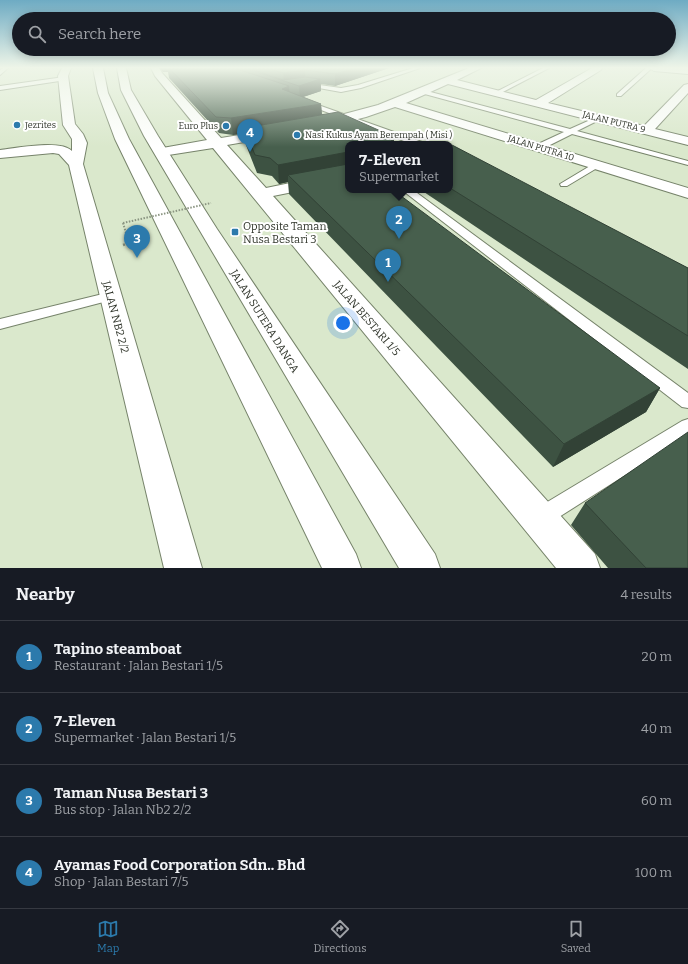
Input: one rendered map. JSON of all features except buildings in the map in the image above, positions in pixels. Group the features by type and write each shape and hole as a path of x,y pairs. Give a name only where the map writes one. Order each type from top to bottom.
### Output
{"street":[{"path":"19,151 53,142 63,136 68,125 66,95"},
{"path":"104,95 122,139 342,568"},
{"name":"JALAN SUTERA DANGA","path":"129,95 208,228 421,568"},
{"name":"JALAN BESTARI 1/5","path":"177,95 216,143 581,568"},
{"path":"307,127 350,119 417,95"},
{"name":"JALAN PUTRA 9","path":"503,95 688,141"},
{"path":"539,103 553,95"},
{"path":"646,130 681,95"},
{"name":"JALAN PUTRA 10","path":"395,103 688,193"},
{"name":"JALAN NB2 2/2","path":"68,125 77,133 81,148 76,164 183,568"},
{"path":"162,152 285,132"},
{"path":"0,154 19,151 53,149 64,151 76,164"},
{"path":"260,194 345,177"}],"lane":[{"path":"432,95 688,163"},
{"path":"299,101 411,141"},
{"path":"538,147 573,132 598,118"},
{"path":"564,184 598,165"},
{"path":"411,193 688,402"},
{"path":"0,324 111,296"},
{"path":"538,519 688,426"}],"path":[{"path":"129,243 123,223 211,203"}],"place":[{"name":"Jezrites","path":"17,125"},
{"name":"Euro Plus","path":"226,126"},
{"name":"Nasi Kukus Ayam Berempah ( Misi )","path":"297,135"},
{"name":"Ayamas Food Corporation Sdn.. Bhd","path":"250,152"},
{"name":"Opposite Taman Nusa Bestari 3","path":"235,232"},
{"name":"7-Eleven","path":"399,239"},
{"name":"Taman Nusa Bestari 3","path":"137,258"},
{"name":"Tapino steamboat","path":"388,282"}]}
